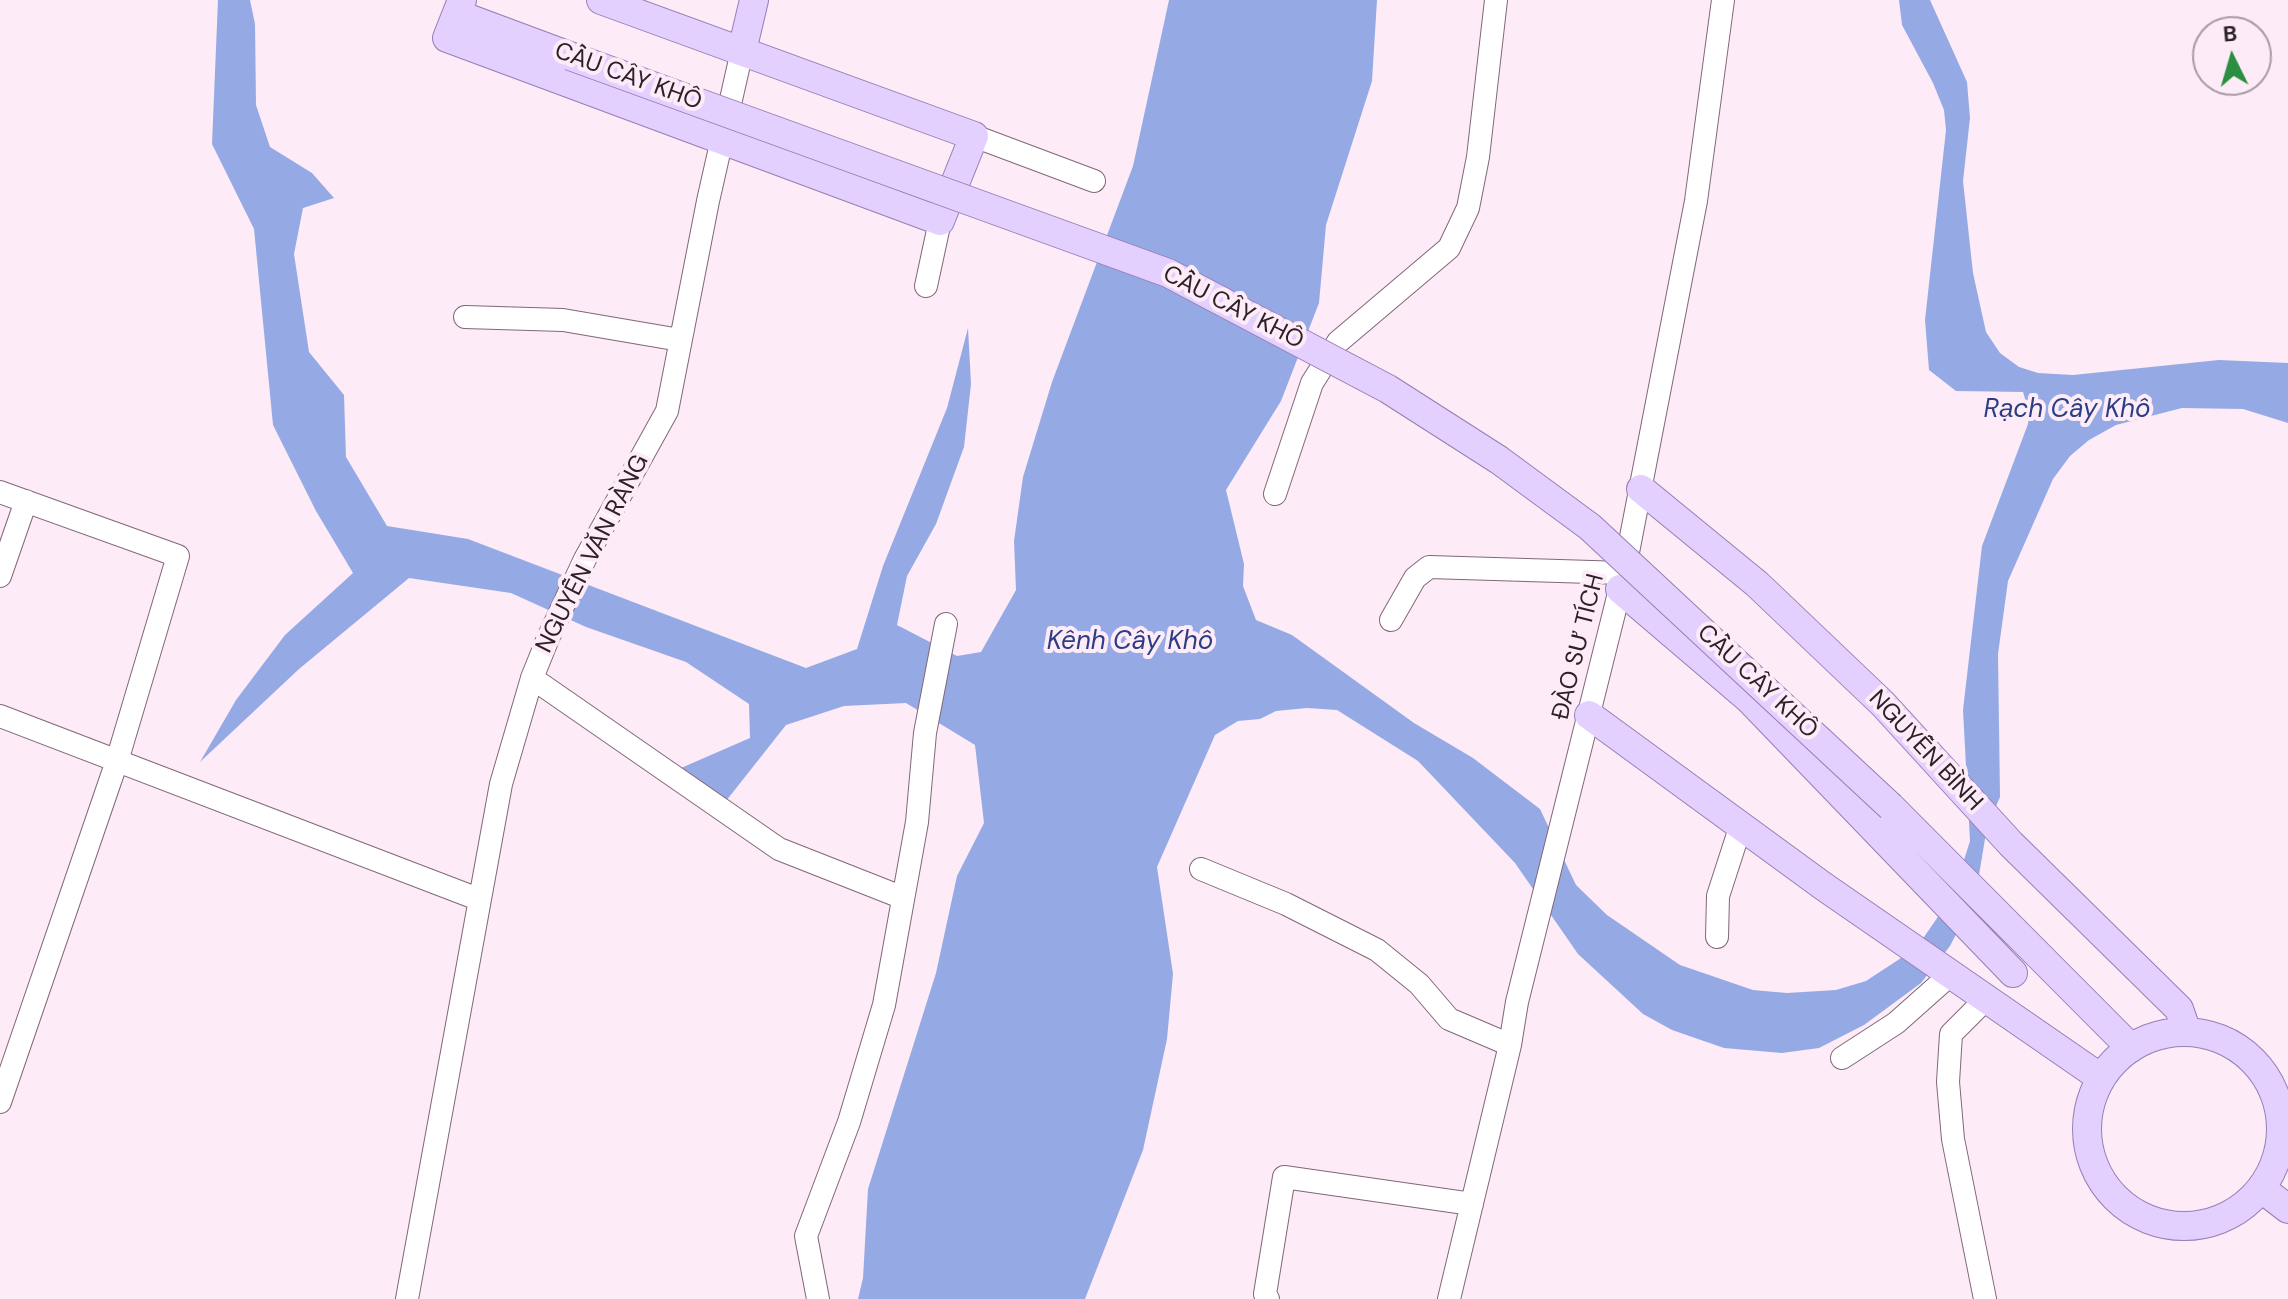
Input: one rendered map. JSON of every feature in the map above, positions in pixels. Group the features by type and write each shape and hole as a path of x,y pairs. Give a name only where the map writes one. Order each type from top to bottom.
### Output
{"main road":[{"path":"459,7 447,38 940,221 974,136 601,0"},
{"name":"NGUYỄN VĂN RÀNG","path":"742,51 754,0"},
{"name":"CẦU CÂY KHÔ","path":"459,7 570,56 1168,273 1388,389 1499,460 1590,527 1891,807 2131,1048"},
{"name":"NGUYỄN BÌNH","path":"1641,489 1757,584 1883,704 2011,844 2179,1009 2187,1032"},
{"path":"1622,581 1749,699 2013,973"},
{"path":"1589,715 2101,1078"},
{"path":"1987,998 2034,952"},
{"path":"2187,1032 2218,1038 2244,1052 2265,1075 2278,1102 2283,1132 2277,1162 2262,1189 2238,1211 2208,1224 2175,1227 2134,1212 2116,1199 2097,1173 2087,1142 2089,1109 2101,1078 2131,1048 2158,1036 2187,1032"},
{"path":"2262,1189 2288,1209"}],"street":[{"path":"1275,494 1312,383 1338,342 1449,248 1468,208 1478,157 1496,0"},
{"name":"ĐÀO SƯ TÍCH","path":"1449,1299 1510,1045 1517,1002 1622,581 1696,201 1723,0"},
{"name":"NGUYỄN VĂN RÀNG","path":"407,1299 501,784 532,678 549,636 585,559 667,411 742,51"},
{"path":"974,136 1094,181"},
{"path":"926,286 940,221"},
{"path":"465,317 587,322 680,340"},
{"path":"0,492 178,556 117,761 7,1064 0,1102"},
{"path":"0,576 26,501"},
{"path":"1391,620 1420,570 1429,567 1622,581"},
{"path":"818,1299 806,1236 849,1122 884,1005 901,897 917,822 925,733 946,624"},
{"path":"532,678 779,849 901,897"},
{"path":"0,716 478,899"},
{"path":"1717,937 1718,896 1741,825"},
{"path":"1201,869 1286,904 1377,950 1419,984 1449,1019 1510,1045"},
{"path":"1842,1058 1896,1023 1946,971"},
{"path":"1985,1299 1953,1139 1948,1082 1951,1034 1987,998"},
{"path":"1268,1299 1265,1294 1284,1177 1472,1204"}],"water":[{"name":"Kênh Cây Khô","path":"218,0 250,0 255,24 256,105 270,147 312,173 334,198 303,208 294,254 309,352 344,395 346,457 387,526 468,539 806,668 857,649 883,566 947,408 968,328 971,384 964,447 936,524 907,576 897,625 957,656 981,652 1016,590 1014,541 1023,477 1052,382 1133,166 1169,0 1377,0 1372,81 1326,225 1319,303 1281,401 1226,490 1244,564 1243,586 1256,620 1292,635 1414,723 1473,758 1540,809 1576,885 1607,915 1680,965 1753,990 1787,993 1836,990 1866,981 1901,958 1924,937 1953,895 1970,841 1963,710 1982,546 2028,424 2029,412 2023,392 1956,391 1929,370 1925,320 1946,130 1944,110 1933,83 1902,25 1899,0 1930,0 1967,82 1970,118 1963,181 1973,273 1986,332 2000,353 2019,367 2038,373 2073,375 2219,360 2288,363 2288,423 2243,409 2182,408 2116,425 2089,440 2070,456 2053,479 2008,581 1998,654 2000,797 1987,827 1978,881 1967,913 1950,946 1921,983 1864,1025 1819,1048 1782,1053 1724,1048 1672,1030 1643,1014 1578,954 1515,863 1418,761 1337,710 1307,708 1276,711 1260,719 1238,721 1215,735 1157,867 1173,974 1167,1039 1143,1150 1085,1299 858,1299 863,1278 868,1189 936,973 957,876 984,823 975,745 906,703 844,706 786,725 726,801 681,768 750,738 749,704 686,662 586,627 511,593 409,578 299,669 200,762 236,700 285,635 353,573 316,511 273,425 254,229 212,144"}],"water label":[{"name":"Rạch Cây Khô","path":"2067,410"}]}
